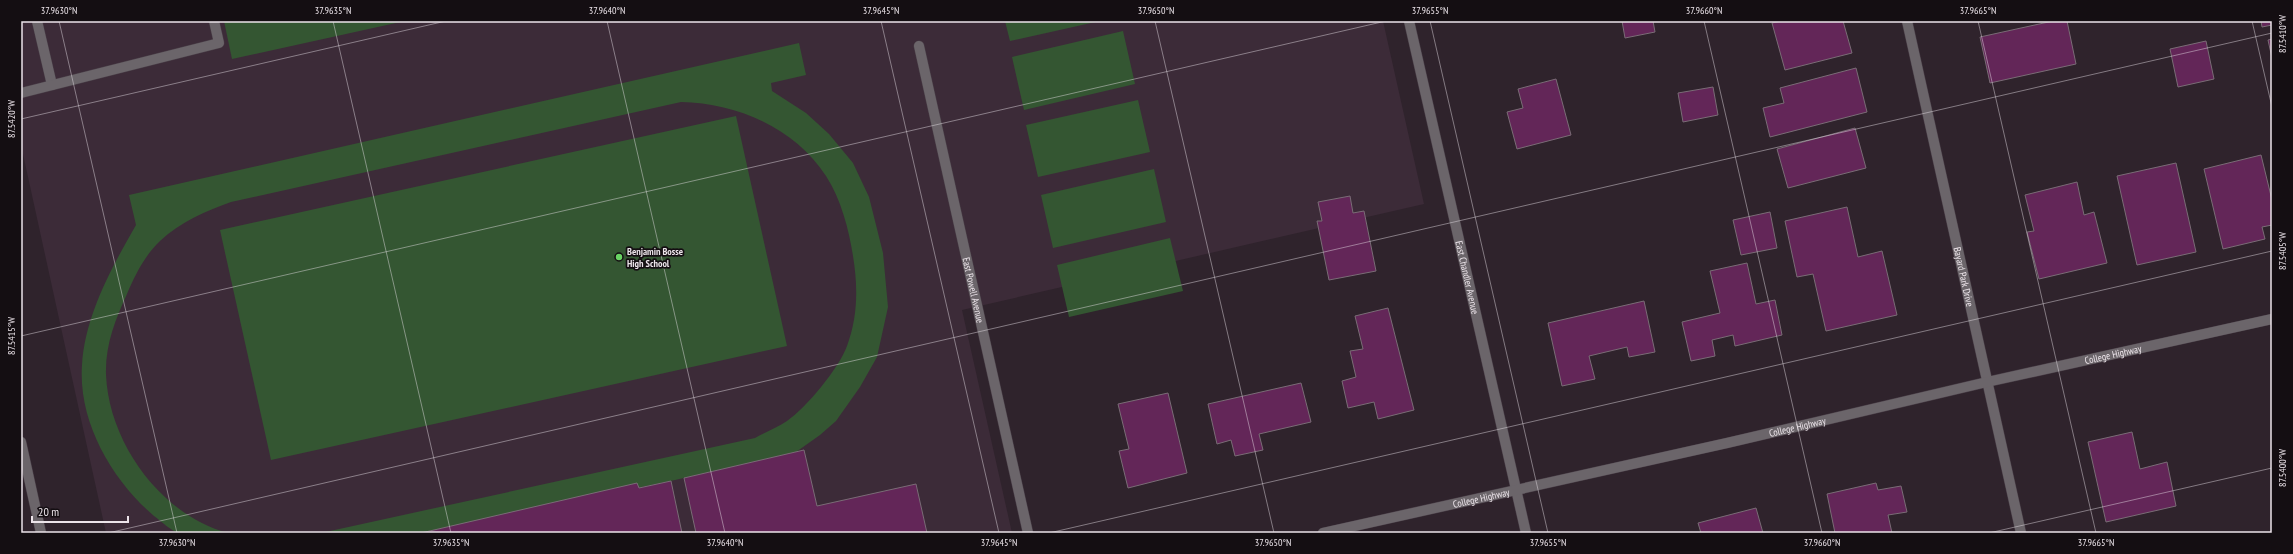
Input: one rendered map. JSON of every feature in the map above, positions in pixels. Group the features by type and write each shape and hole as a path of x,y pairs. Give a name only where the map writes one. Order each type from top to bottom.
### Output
{"street":[{"path":"37,21 52,86"},
{"path":"21,93 219,42 214,21"},
{"name":"East Chandler Avenue","path":"1409,21 1526,533"},
{"name":"Bayard Park Drive","path":"1907,21 2020,533"},
{"name":"East Powell Avenue","path":"919,46 1028,533"},
{"name":"College Highway","path":"1323,533 1987,382 2272,320"},
{"path":"21,442 41,533"}],"shaded area":[{"name":"Benjamin Bosse High School","path":"21,21 1383,21 1424,204 962,310 1012,533 106,533 21,145"}],"green space":[{"path":"224,21 405,21 232,59"},
{"path":"1005,21 1100,21 1010,41"},
{"path":"1123,31 1135,84 1024,110 1012,57"},
{"path":"799,43 806,75 771,83 772,91 806,113 829,134 853,163 869,197 883,253 888,307 877,357 860,387 836,421 820,435 796,452 675,480 420,533 321,533 755,438 787,421 813,397 830,376 843,355 851,335 855,313 855,268 844,215 836,195 826,176 813,159 798,144 763,121 723,107 702,103 681,102 231,202 203,213 176,228 160,241 145,259 133,280 119,314 109,343 107,354 106,375 109,401 117,426 128,450 143,473 161,493 181,510 204,524 228,533 191,534 179,533 173,530 166,526 139,502 124,485 112,467 92,428 86,408 82,386 82,365 84,346 94,310 109,275 136,225 129,195"},
{"path":"1138,100 1150,152 1038,177 1026,125"},
{"path":"736,116 787,346 271,460 220,230"},
{"path":"1154,169 1166,222 1053,248 1041,195"},
{"path":"1170,238 1183,291 1069,317 1057,265"}],"building":[{"path":"1622,21 1653,21 1655,32 1625,38"},
{"path":"1781,21 1843,21 1852,53 1785,70 1772,23"},
{"path":"2053,21 2067,21 2076,64 1990,83 1980,37"},
{"path":"2261,21 2272,21 2272,25 2262,27"},
{"path":"2272,39 2272,58 2268,40"},
{"path":"2206,41 2214,79 2178,87 2170,49"},
{"path":"1856,68 1867,112 1770,137 1763,108 1784,103 1780,88"},
{"path":"1556,79 1571,135 1517,149 1507,112 1523,108 1518,89"},
{"path":"1713,87 1718,115 1683,122 1678,93"},
{"path":"1855,128 1866,168 1788,188 1777,149"},
{"path":"2261,155 2272,200 2272,225 2262,227 2265,239 2223,249 2204,169"},
{"path":"2176,163 2196,252 2137,265 2117,176"},
{"path":"2077,182 2084,215 2094,212 2107,263 2039,279 2027,232 2034,231 2025,195"},
{"path":"1350,196 1353,213 1364,211 1376,271 1329,280 1317,221 1322,221 1318,202"},
{"path":"1847,207 1858,257 1882,251 1897,315 1826,331 1813,274 1797,277 1785,221"},
{"path":"1770,212 1777,248 1741,255 1733,220"},
{"path":"1747,263 1756,304 1775,300 1782,335 1735,346 1733,335 1712,340 1715,356 1691,361 1682,322 1720,313 1710,271"},
{"path":"1644,301 1655,352 1629,357 1627,347 1589,356 1595,379 1562,386 1548,323"},
{"path":"1388,308 1414,410 1378,419 1374,402 1348,408 1342,381 1356,377 1350,351 1363,349 1355,316"},
{"path":"1301,383 1311,422 1259,434 1263,450 1235,456 1231,440 1217,444 1208,404"},
{"path":"1168,393 1187,473 1128,488 1119,451 1129,449 1118,404"},
{"path":"2132,432 2140,469 2167,462 2176,506 2106,522 2088,442"},
{"path":"804,450 817,506 916,484 927,533 696,533 684,478"},
{"path":"671,481 682,533 421,533 637,483 639,488"},
{"path":"1876,483 1878,490 1901,486 1907,512 1888,515 1892,533 1835,533 1827,494"},
{"path":"1756,508 1763,533 1701,533 1698,523"}],"place":[{"name":"Benjamin Bosse High School","path":"619,257"}]}
